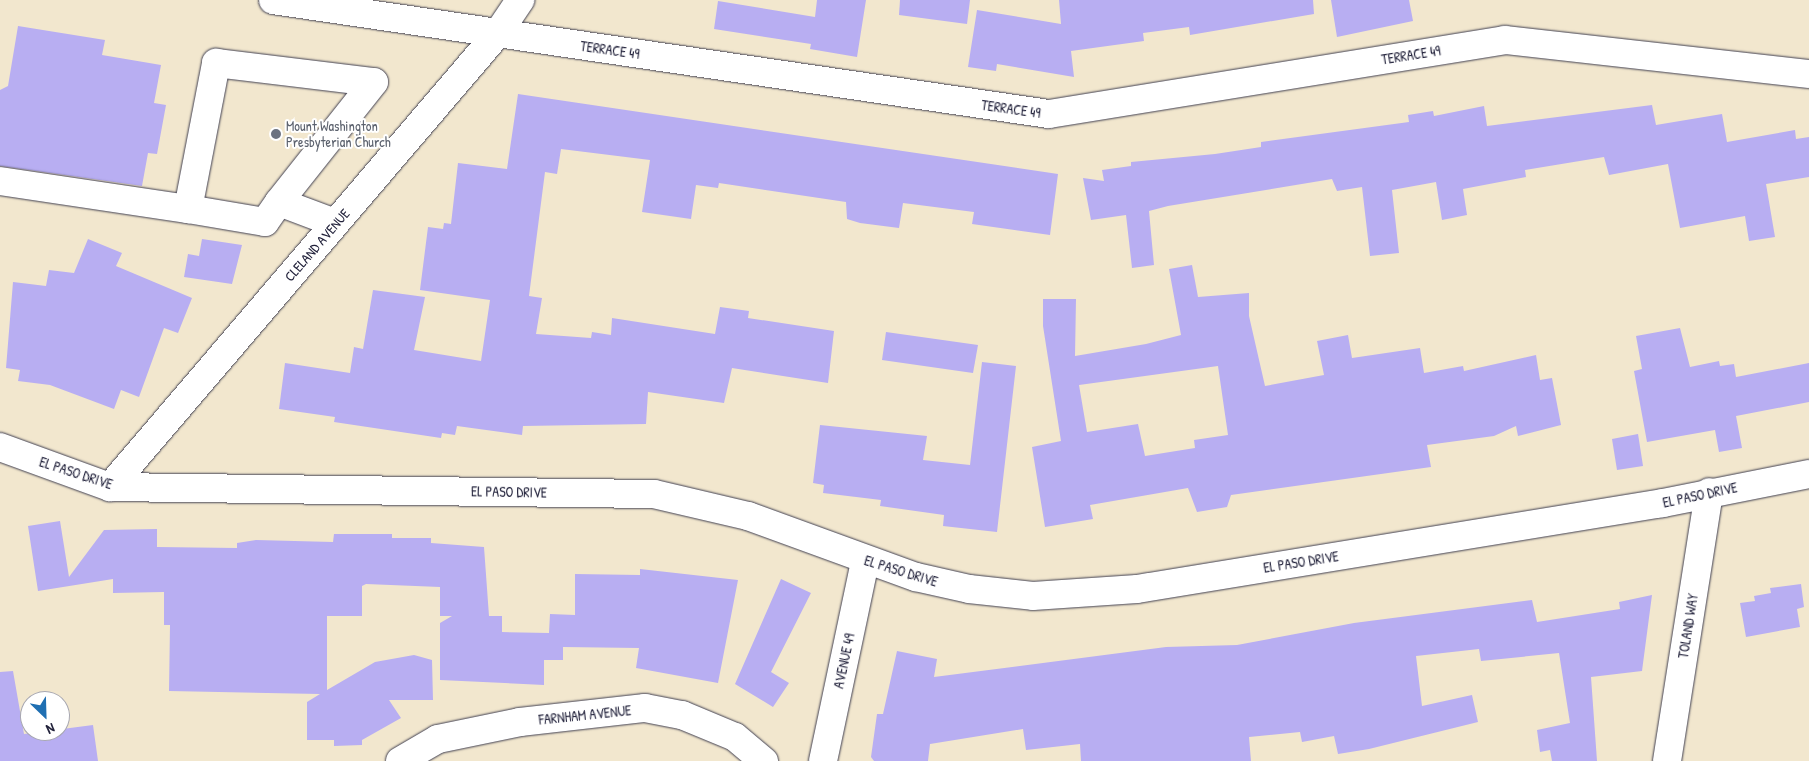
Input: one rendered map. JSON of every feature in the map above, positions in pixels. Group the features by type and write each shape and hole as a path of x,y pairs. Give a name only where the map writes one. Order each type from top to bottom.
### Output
{"street":[{"name":"TERRACE 49","path":"273,0 1049,114 1505,40 1809,74"},
{"name":"CLELAND AVENUE","path":"110,487 498,33 520,0"},
{"path":"0,181 265,222 374,82 216,63 188,209"},
{"path":"279,202 335,223"},
{"name":"EL PASO DRIVE","path":"0,447 110,487 654,494 748,516 865,560 969,589 1033,596 1096,594 1662,503 1709,492 1809,474"},
{"name":"TOLAND WAY","path":"1667,761 1709,492"},
{"name":"AVENUE 49","path":"823,761 865,560"},
{"name":"FARNHAM AVENUE","path":"400,761 438,739 520,722 645,708 682,715 735,737 764,761"}],"building":[{"path":"817,0 866,0 857,57 810,49 811,44 714,29 718,1 815,17"},
{"path":"900,0 970,0 967,24 899,15"},
{"path":"1059,0 1313,0 1314,14 1190,35 1189,27 1143,33 1144,41 1071,51 1074,77 997,64 996,71 968,67 977,10 1061,24"},
{"path":"1331,0 1409,0 1413,21 1337,37"},
{"path":"18,26 105,40 102,55 161,65 154,103 166,105 157,154 148,153 142,186 0,166 0,90 8,86"},
{"path":"518,94 1058,174 1050,235 972,224 974,212 903,203 899,228 860,223 847,219 846,202 719,183 718,188 696,185 691,219 642,212 650,160 561,149 557,174 545,172 529,296 542,298 536,334 591,338 592,332 611,335 612,318 715,334 720,307 749,311 748,318 834,331 828,383 732,368 724,403 648,392 646,424 523,426 522,435 457,426 455,435 442,433 441,438 334,422 335,417 279,409 285,363 350,373 354,347 363,349 373,290 425,297 414,350 481,361 490,300 420,290 428,227 443,229 444,223 451,224 458,163 507,169"},
{"path":"1652,105 1656,125 1722,114 1727,142 1795,130 1796,139 1809,137 1809,177 1766,184 1775,237 1749,241 1745,216 1680,228 1668,164 1609,175 1604,157 1525,170 1526,177 1463,189 1467,215 1442,220 1436,182 1392,190 1399,253 1370,256 1362,187 1337,191 1332,179 1168,206 1149,211 1154,265 1132,268 1126,215 1091,220 1083,178 1104,181 1102,170 1131,166 1131,162 1215,154 1261,147 1261,142 1409,122 1408,115 1433,111 1434,116 1484,106 1487,126"},
{"path":"88,239 122,253 116,266 192,298 178,333 164,328 139,397 121,390 114,409 50,385 18,381 20,370 6,368 13,282 46,286 49,270 74,273"},
{"path":"202,239 242,245 232,284 184,277 188,254 199,256"},
{"path":"1192,265 1198,297 1249,293 1249,316 1265,386 1324,375 1317,341 1348,335 1352,358 1420,348 1424,373 1463,366 1464,371 1536,355 1540,380 1552,378 1561,425 1518,436 1516,426 1494,436 1427,445 1431,467 1231,495 1227,507 1197,512 1188,488 1090,505 1093,519 1045,527 1032,447 1061,441 1043,326 1043,299 1076,299 1075,356 1146,344 1181,335 1169,269","holes":["1218,366 1228,435 1194,440 1195,448 1145,456 1138,424 1087,432 1079,385"]},
{"path":"1680,328 1690,367 1719,361 1720,366 1734,364 1736,377 1809,363 1809,402 1736,416 1742,448 1719,452 1715,430 1647,442 1634,371 1642,369 1636,336"},
{"path":"886,332 978,345 973,373 882,360"},
{"path":"982,362 1016,366 997,532 943,526 944,515 880,506 881,500 823,493 824,485 813,483 820,425 927,436 923,460 970,465"},
{"path":"1638,434 1643,466 1617,470 1612,439"},
{"path":"60,521 69,577 104,530 157,529 157,547 237,548 237,543 256,540 333,542 334,534 392,534 392,538 431,538 431,543 484,547 489,616 502,616 502,632 549,633 550,614 575,615 575,574 640,575 640,569 738,580 718,683 636,668 639,648 563,647 563,660 544,660 544,685 440,680 440,623 452,616 440,616 440,587 366,584 362,586 362,616 327,616 327,690 375,662 414,655 432,660 433,700 389,700 401,718 362,740 362,745 334,746 334,740 307,740 307,702 320,694 169,691 170,625 164,625 164,592 113,593 113,579 38,591 28,526"},
{"path":"781,579 811,593 771,672 789,683 773,707 735,684"},
{"path":"1801,584 1804,607 1797,609 1800,627 1746,637 1740,603 1755,601 1754,596 1771,593 1770,588"},
{"path":"1652,595 1642,671 1591,677 1597,761 1552,761 1550,750 1540,752 1537,730 1570,723 1559,653 1481,661 1479,649 1416,656 1422,706 1472,695 1478,722 1369,749 1338,754 1334,736 1302,742 1300,732 1249,737 1251,761 1081,761 1080,744 1026,750 1023,729 930,744 928,761 874,761 871,757 877,714 883,714 897,651 937,659 934,677 1166,647 1237,645 1354,623 1532,600 1537,622 1620,609 1619,602"},
{"path":"13,671 20,711 20,741 70,741 70,728 93,725 98,761 0,761 0,672"}],"place":[{"name":"Mount Washington Presbyterian Church","path":"276,134"}]}
